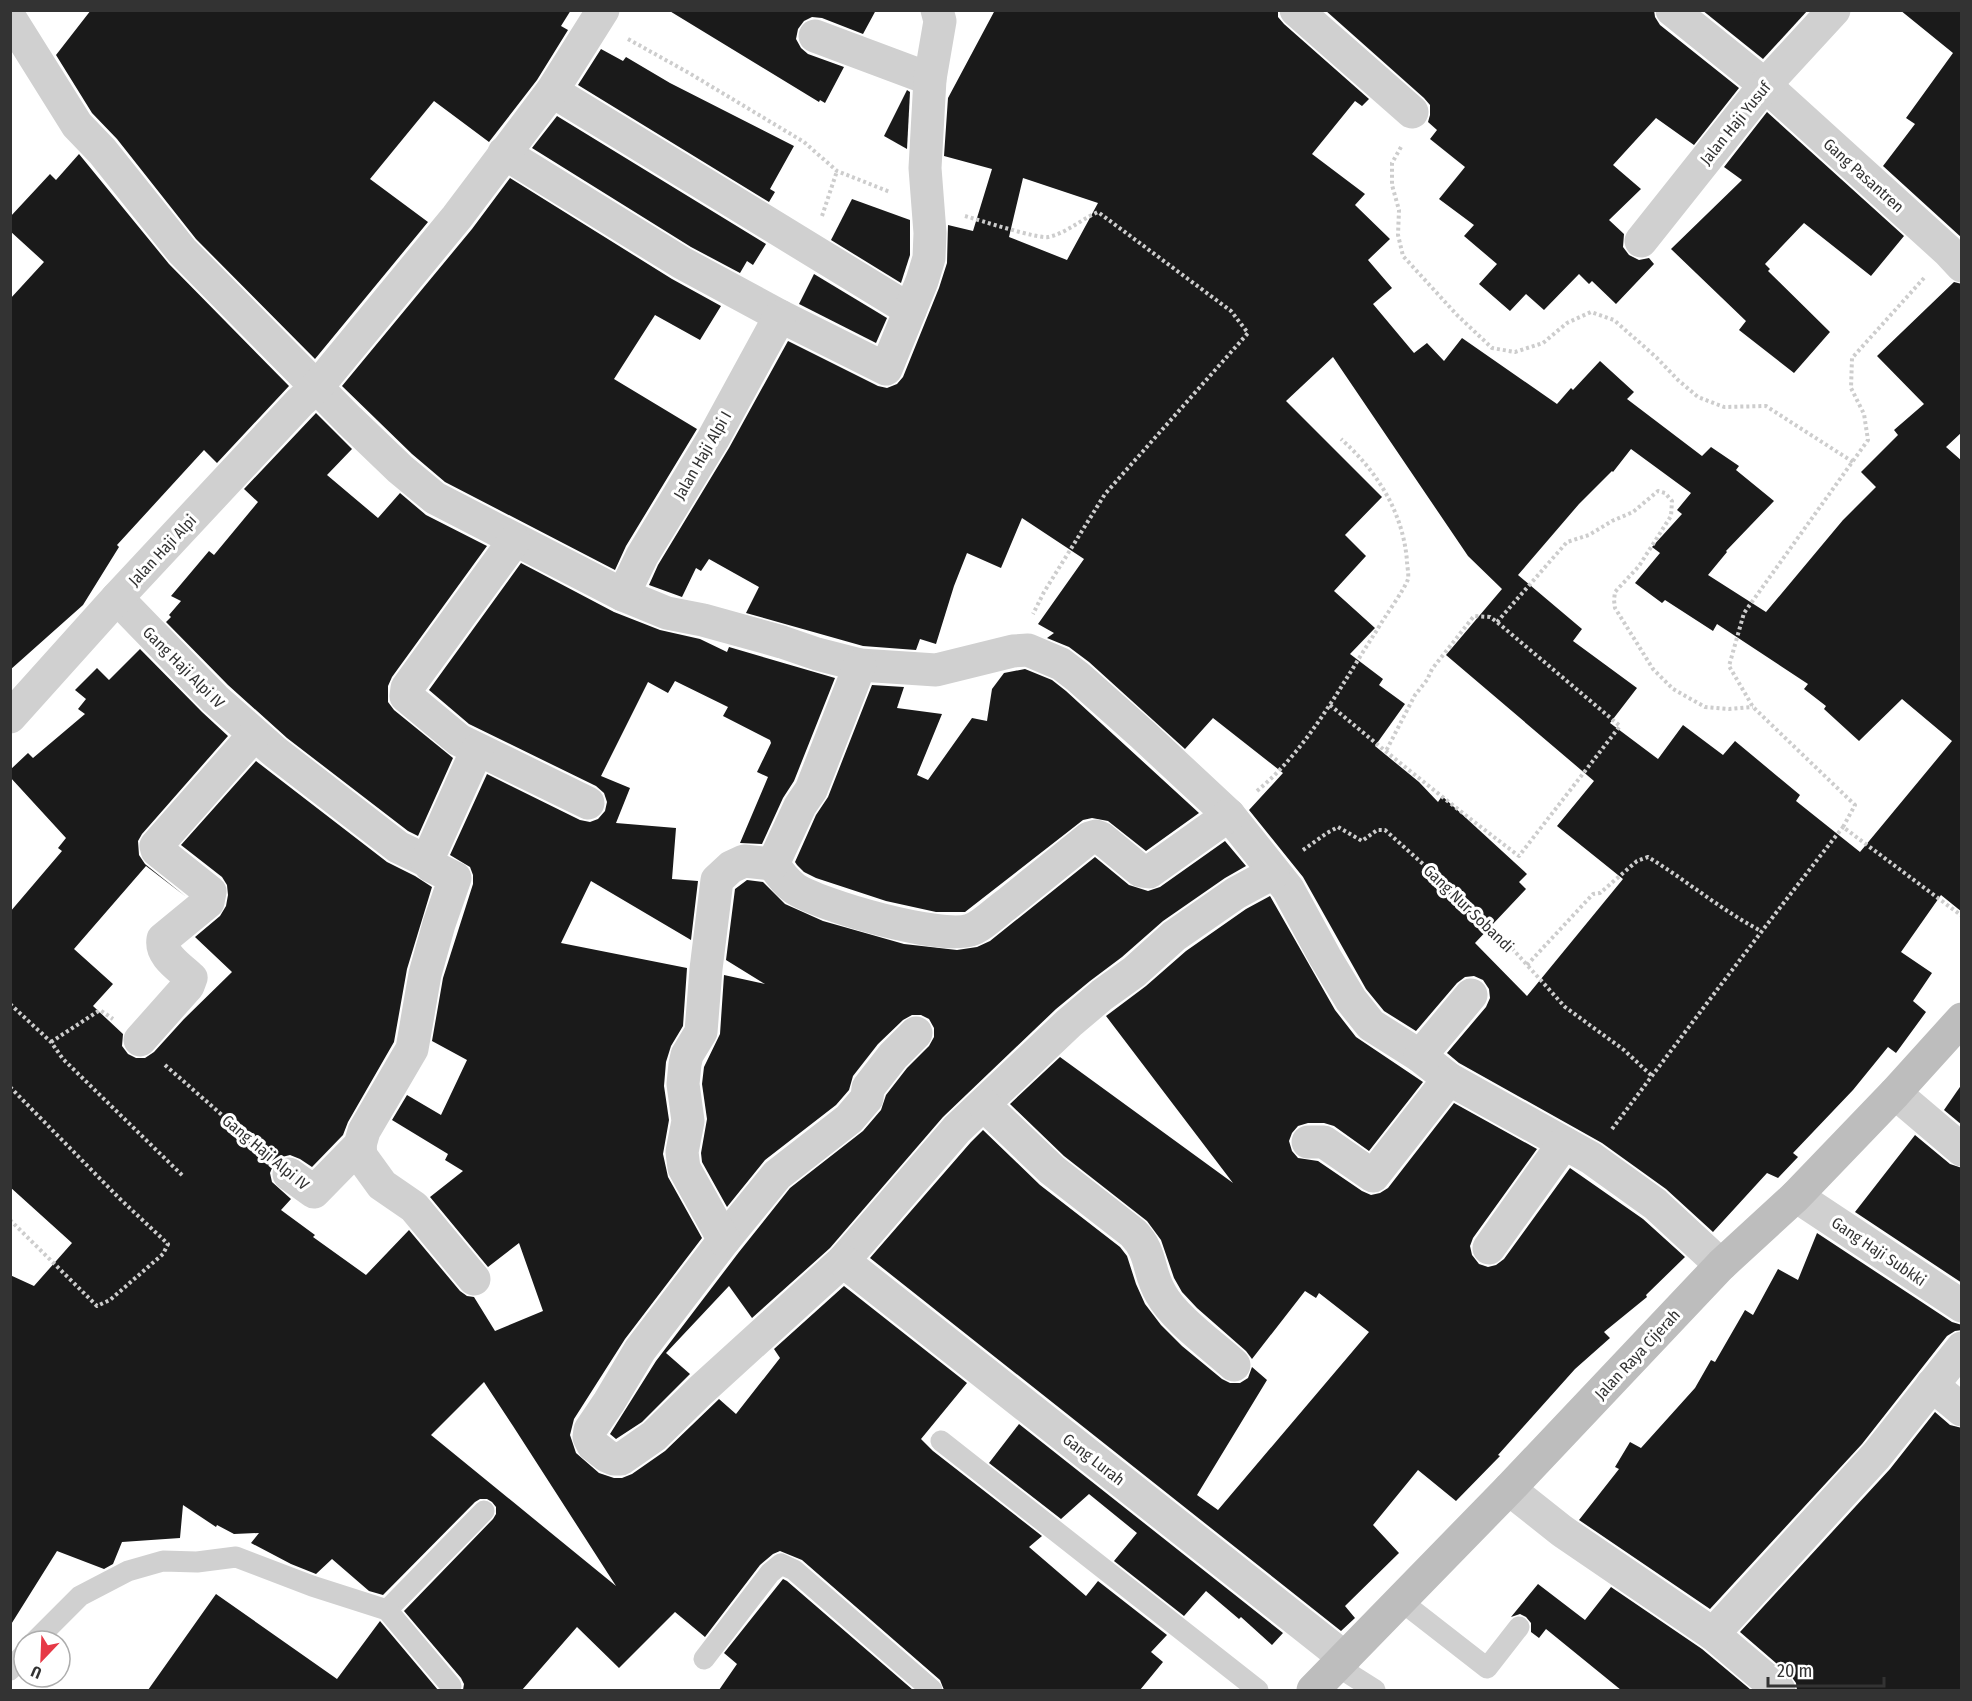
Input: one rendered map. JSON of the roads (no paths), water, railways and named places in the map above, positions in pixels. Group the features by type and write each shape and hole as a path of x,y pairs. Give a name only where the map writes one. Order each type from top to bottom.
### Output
{"main road":[{"name":"Jalan Raya Cijerah","path":"1313,1690 1509,1489 1721,1265 1796,1196 1962,1019"}],"street":[{"path":"504,153 682,263 780,316 886,369 929,258 930,233 925,168 930,79 940,21 938,10"},
{"path":"1296,10 1412,112"},
{"name":"Gang Pasantren","path":"1672,10 1765,85 1955,259"},
{"name":"Jalan Haji Yusuf","path":"1641,241 1765,85 1834,10"},
{"name":"Jalan Haji Alpi","path":"10,717 117,598 300,402 317,387 457,217 552,91 599,16"},
{"path":"10,18 77,125 102,152 182,251 400,469 435,498 514,541 623,595 667,613 703,620 860,665 936,670 1013,651 1028,650 1061,664 1229,815 1288,889 1325,957 1359,1012 1371,1025 1420,1056 1449,1078 1577,1151 1655,1203 1721,1265"},
{"path":"814,36 930,79"},
{"path":"552,91 910,310"},
{"name":"Jalan Haji Alpi I","path":"623,595 642,556 712,438 780,316"},
{"path":"514,541 414,679 406,696 459,740 588,802"},
{"name":"Gang Haji Alpi IV","path":"117,598 215,699 254,735 398,847 455,878 439,924 426,974 412,1049 364,1131 360,1145 314,1192 289,1174"},
{"path":"773,864 800,806 811,790 860,665"},
{"path":"140,1040 188,986 191,978 166,954 162,947 164,939 208,902 210,897 210,892 157,850 156,846 254,735"},
{"path":"427,861 477,750"},
{"path":"773,864 783,879 826,904 936,931 970,931 1089,838 1096,836 1101,838 1141,871 1149,872 1229,815"},
{"path":"724,1240 684,1168 682,1152 688,1121 683,1084 685,1064 687,1055 701,1032 717,880 731,867 744,861 773,864"},
{"path":"916,1033 886,1064 868,1088 867,1098 849,1119 777,1175 640,1350 590,1430 589,1437 593,1445 607,1456 621,1459 654,1436 843,1261 950,1137 1102,994 1134,972 1174,936 1236,893 1274,873"},
{"path":"1420,1056 1471,996"},
{"path":"1308,1142 1324,1142 1373,1176 1377,1174 1449,1078"},
{"path":"1895,1093 1962,1150"},
{"path":"984,1105 1052,1170 1143,1243 1150,1259 1152,1278 1171,1309 1234,1365"},
{"path":"360,1145 361,1156 382,1185 414,1207 474,1279"},
{"path":"1489,1248 1577,1151"},
{"name":"Gang Haji Subkki","path":"1796,1196 1962,1306"},
{"name":"Gang Lurah","path":"843,1261 1341,1662"},
{"path":"1713,1634 1876,1456 1962,1348"},
{"path":"1932,1385 1962,1410"},
{"path":"1509,1489 1562,1531 1713,1634 1779,1690"}],"lane":[{"path":"941,1440 1258,1690"},
{"path":"387,1610 484,1511"},
{"path":"46,1629 80,1596 128,1571 163,1561 197,1562 236,1557 312,1586 387,1610 451,1686"},
{"path":"704,1659 770,1573 781,1564 794,1570 932,1690"},
{"path":"1401,1601 1487,1668 1518,1627"},
{"path":"1341,1662 1374,1690"}]}
